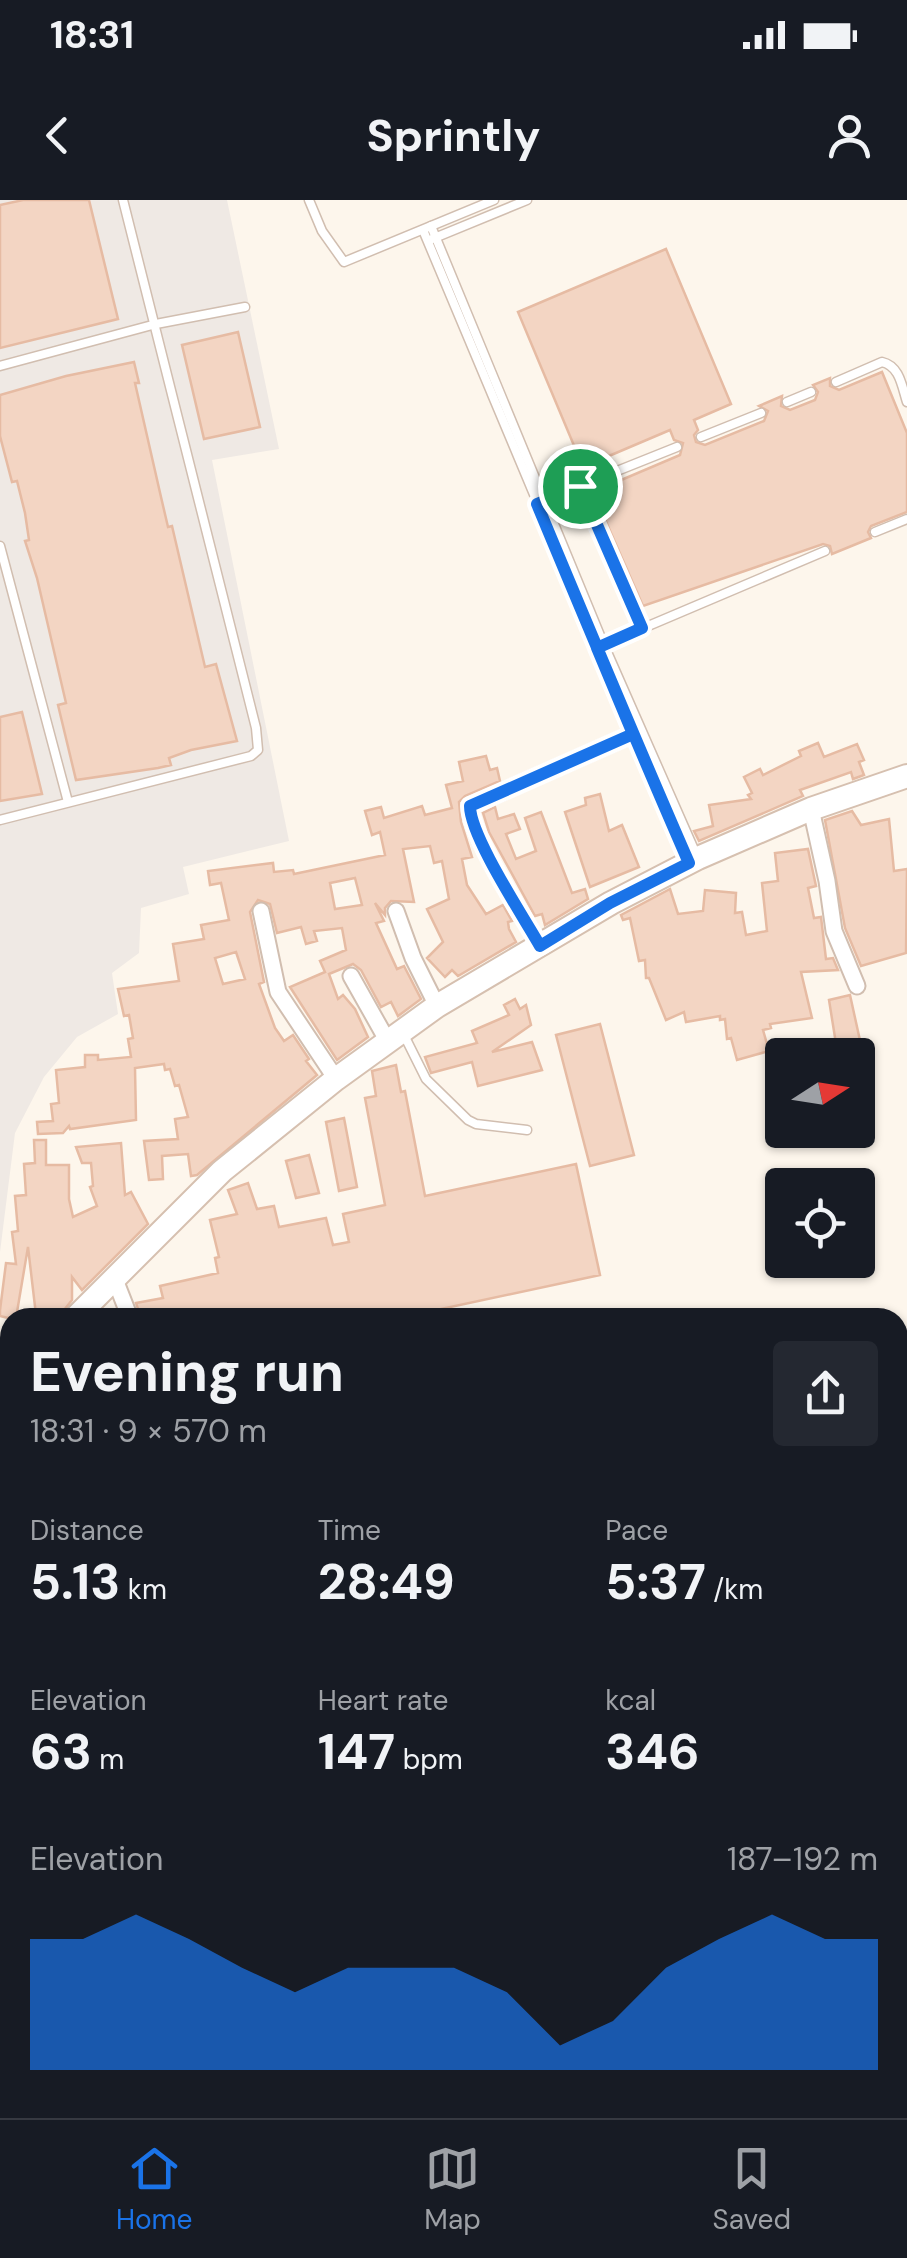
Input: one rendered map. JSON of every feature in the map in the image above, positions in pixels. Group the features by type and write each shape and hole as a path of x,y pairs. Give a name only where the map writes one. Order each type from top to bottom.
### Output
{"main road":[{"path":"85,1308 222,1171 336,1078 437,1006 610,903 693,861 811,809 907,776"}],"street":[{"path":"540,946 488,852 470,806 633,734"},
{"path":"811,809 834,931 857,986"},
{"path":"261,911 278,992 336,1078"},
{"path":"396,911 413,958 437,1006"},
{"path":"351,976 394,1035"},
{"path":"114,1277 126,1308"}],"lane":[{"path":"0,820 250,756 258,750 256,728 123,200"},
{"path":"309,200 322,231 344,262 494,200"},
{"path":"432,240 528,200"},
{"path":"427,228 693,861"},
{"path":"0,366 156,324 245,307"},
{"path":"836,382 882,362 889,363 907,402"},
{"path":"787,402 811,392"},
{"path":"701,437 761,412"},
{"path":"540,502 677,447"},
{"path":"580,486 642,628"},
{"path":"875,532 907,519"},
{"path":"0,546 68,802"},
{"path":"600,646 826,551"},
{"path":"600,646 633,734 693,861"},
{"path":"394,1035 426,1079 468,1120 527,1130"}],"shaded area":[{"path":"0,200 227,200 279,449 212,460 289,841 183,867 189,894 141,908 139,953 112,973 118,1014 77,1037 44,1077 15,1133 0,1252"}],"building":[{"path":"23,200 89,200 118,319 0,348 0,205"},
{"path":"666,249 731,404 694,420 698,430 694,435 696,442 705,445 764,421 768,411 759,406 782,396 781,406 790,410 815,400 818,392 813,385 830,378 830,386 839,390 882,372 907,433 907,512 871,526 871,538 832,554 830,546 823,544 643,606 593,492 680,455 683,443 674,440 670,430 583,467 518,312"},
{"path":"238,332 260,427 204,439 182,345"},
{"path":"134,362 139,383 135,383 161,497 168,527 172,526 205,667 216,664 237,741 169,758 171,765 76,780 58,705 66,703 25,541 29,540 25,513 0,436 0,395"},
{"path":"22,712 42,794 0,801 0,717"},
{"path":"818,743 824,757 857,744 864,760 859,762 864,775 853,779 851,772 800,790 803,796 699,841 694,831 713,826 709,805 751,799 744,777 760,769 763,775"},
{"path":"486,756 490,770 497,768 500,781 459,802 472,857 462,859 467,885 486,914 503,905 512,921 508,922 509,929 516,942 458,976 452,970 445,977 427,958 443,942 427,909 449,899 442,861 434,863 430,846 403,849 414,902 391,901 385,915 375,903 384,921 376,923 397,969 404,966 421,999 398,1016 391,1002 381,1007 361,970 353,964 329,974 338,999 343,995 355,1009 368,1037 337,1060 290,987 325,972 320,961 346,950 342,928 314,931 317,941 306,944 301,927 277,933 270,904 258,900 250,912 264,982 259,984 275,1028 284,1041 293,1035 317,1075 197,1175 191,1176 188,1154 162,1156 163,1179 149,1180 144,1141 178,1139 175,1119 188,1117 179,1085 175,1086 170,1069 165,1070 164,1064 135,1068 136,1120 70,1129 69,1126 63,1133 38,1134 37,1122 53,1121 51,1104 59,1103 56,1070 85,1067 85,1055 98,1055 98,1060 131,1057 129,1015 124,1016 118,989 179,981 173,944 204,939 201,925 229,920 221,883 210,885 208,871 273,863 274,872 293,870 294,874 385,855 380,832 372,835 365,811 381,807 384,818 422,806 425,815 452,808 446,785 463,781 459,762","holes":["355,878 362,905 335,909 330,883","236,952 245,979 223,984 215,958"]},
{"path":"600,794 609,831 622,825 639,867 590,887 565,812 586,805 585,798"},
{"path":"495,807 498,819 514,814 520,829 506,834 516,859 536,851 525,818 541,812 572,893 585,889 588,899 545,925 542,914 535,916 489,832 483,813"},
{"path":"852,811 861,825 889,819 894,871 907,869 906,953 861,966 845,928 825,820"},
{"path":"808,849 816,886 808,888 814,918 821,917 826,959 833,958 838,970 801,972 812,1018 770,1024 771,1028 763,1030 765,1052 737,1060 731,1038 727,1039 725,1019 720,1020 720,1016 686,1022 684,1012 666,1020 646,978 645,960 639,961 630,918 623,920 621,915 670,889 678,914 703,911 705,890 736,893 735,913 742,912 746,935 767,931 762,883 778,881 775,853"},
{"path":"850,995 859,1038 835,1038 829,1000"},
{"path":"515,999 520,1009 526,1005 531,1025 492,1052 532,1042 542,1070 478,1086 472,1062 431,1073 425,1057 477,1043 472,1031 509,1015 504,1005"},
{"path":"600,1024 634,1155 590,1166 556,1035"},
{"path":"396,1065 401,1092 405,1091 425,1196 576,1164 600,1275 446,1308 138,1308 136,1303 163,1298 160,1286 218,1273 215,1258 219,1257 210,1220 237,1214 228,1190 248,1183 257,1209 274,1206 279,1227 326,1218 333,1245 349,1242 343,1214 385,1205 365,1098 376,1096 372,1071"},
{"path":"344,1118 357,1187 339,1191 326,1122"},
{"path":"34,1140 46,1140 46,1165 69,1165 73,1217 97,1206 90,1187 91,1163 82,1163 76,1147 121,1143 125,1195 131,1192 148,1224 82,1290 72,1277 72,1300 66,1308 35,1308 28,1247 18,1308 0,1308 6,1263 16,1264 12,1232 18,1231 15,1196 26,1195 24,1164 35,1163"},
{"path":"309,1155 319,1193 296,1198 286,1161"}],"route":[{"path":"580,486 537,504 567,576 633,734 689,863 610,903 540,946 488,852 470,806 633,734 597,648 642,628 580,486"}]}
